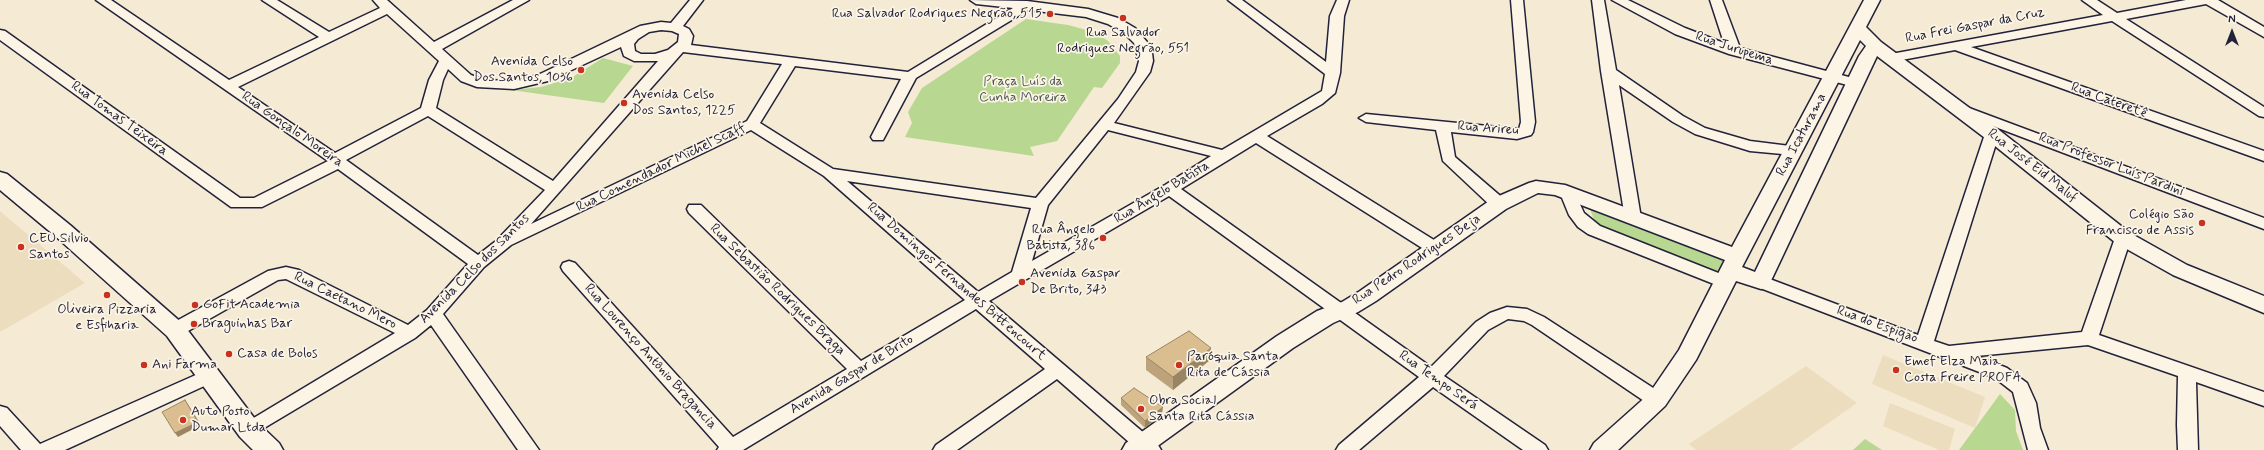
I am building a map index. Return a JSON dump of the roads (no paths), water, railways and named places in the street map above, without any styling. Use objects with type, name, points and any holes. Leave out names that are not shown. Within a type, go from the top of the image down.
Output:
[{"type":"main road","points":[[0,179],[62,230],[175,330],[249,430],[270,450]]},
{"type":"street","name":"Rua Gonçalo Moreira","points":[[102,0],[337,161],[478,264]]},
{"type":"street","points":[[268,0],[328,37]]},
{"type":"street","points":[[433,48],[523,0]]},
{"type":"street","points":[[675,27],[697,0]]},
{"type":"street","points":[[976,0],[1031,3],[1088,13],[1113,21],[1130,31],[1140,42],[1145,53],[1146,61],[1143,72],[1106,125],[1040,204],[1019,276]]},
{"type":"street","points":[[1234,0],[1333,73]]},
{"type":"street","name":"Rua Ângelo Batista","points":[[976,301],[1170,189],[1328,93],[1331,87],[1333,73],[1337,16],[1343,0]]},
{"type":"street","name":"Rua Arireu","points":[[1366,118],[1517,134],[1526,132],[1528,122],[1517,0]]},
{"type":"street","points":[[1595,0],[1598,0],[1608,71],[1633,218]]},
{"type":"street","name":"Rua Jurupema","points":[[1618,0],[1680,31],[1734,51],[1855,83]]},
{"type":"street","points":[[1716,0],[1734,51]]},
{"type":"street","name":"Rua Icaturama","points":[[1602,450],[1657,400],[1688,354],[1793,150],[1833,77],[1856,27],[1872,0]]},
{"type":"street","points":[[2088,0],[2264,113]]},
{"type":"street","points":[[2208,0],[2264,33]]},
{"type":"street","name":"Rua Frei Gaspar da Cruz","points":[[1891,58],[2208,0]]},
{"type":"street","points":[[878,137],[910,76],[1031,3]]},
{"type":"street","points":[[228,86],[328,37],[383,4],[466,78],[482,84],[514,86],[543,78],[653,27],[675,27],[686,36],[685,44],[677,51]]},
{"type":"street","name":"Rua José Eid Maluf","points":[[1856,27],[1875,46],[1992,134],[2123,238],[2152,256],[2180,270],[2264,304]]},
{"type":"street","name":"Rua Tomas Teixeira","points":[[0,34],[237,203],[256,203],[337,161]]},
{"type":"street","points":[[630,54],[626,44],[633,36]]},
{"type":"street","name":"Rua Icaturama","points":[[1761,282],[1868,56],[1875,46]]},
{"type":"street","name":"Rua Cateretê","points":[[1955,46],[2264,156]]},
{"type":"street","points":[[589,57],[609,54],[630,54],[644,58],[655,58],[677,51],[791,61],[910,76]]},
{"type":"street","name":"Avenida Celso dos Santos","points":[[249,430],[409,333],[433,314],[478,264],[502,245],[554,189],[677,51]]},
{"type":"street","points":[[644,58],[649,68],[649,82]]},
{"type":"street","points":[[337,161],[428,110],[436,80],[446,60]]},
{"type":"street","name":"Rua Comendador Michel Scaff","points":[[502,245],[752,124],[791,61]]},
{"type":"street","points":[[1608,71],[1678,119],[1700,131],[1725,140],[1750,146],[1793,150]]},
{"type":"street","name":"Rua Professor Luís Pardini","points":[[1957,108],[2264,224]]},
{"type":"street","points":[[428,110],[554,189]]},
{"type":"street","name":"Rua Domingos Fernandes Bittencourt","points":[[752,124],[829,173],[976,301],[1058,369],[1143,448]]},
{"type":"street","points":[[1106,125],[1224,155]]},
{"type":"street","points":[[1443,126],[1448,158],[1499,204]]},
{"type":"street","points":[[1924,343],[1992,134]]},
{"type":"street","points":[[1256,136],[1436,249]]},
{"type":"street","points":[[829,173],[1040,204]]},
{"type":"street","name":"Rua Pedro Rodrigues Beja","points":[[1143,448],[1285,342],[1340,310],[1368,296],[1499,204],[1536,188],[1550,187],[1633,218]]},
{"type":"street","name":"Rua Tempo Será","points":[[1170,189],[1432,377],[1538,450]]},
{"type":"street","points":[[1568,193],[1577,215],[1584,224],[1594,230],[1731,270]]},
{"type":"street","name":"Rua Sebastião Rodrigues Braga","points":[[695,209],[860,371]]},
{"type":"street","name":"Rua do Espigão","points":[[1633,218],[1731,270],[1948,352],[2089,338]]},
{"type":"street","points":[[2123,238],[2089,338],[2264,399]]},
{"type":"street","name":"Rua Lourenço Antônio Bragancia","points":[[569,267],[729,449]]},
{"type":"street","name":"Rua Caetano Mero","points":[[175,330],[274,275],[286,273],[293,274],[409,333]]},
{"type":"street","name":"Avenida Gaspar de Brito","points":[[729,449],[976,301]]},
{"type":"street","points":[[1346,450],[1432,377],[1482,326],[1496,317],[1507,313],[1519,313],[1538,321],[1657,400]]},
{"type":"street","points":[[433,314],[529,450]]},
{"type":"street","points":[[1948,352],[2001,374],[2021,388],[2028,402],[2031,428],[2038,450]]},
{"type":"street","points":[[943,450],[1058,369]]},
{"type":"street","points":[[2187,372],[2186,425],[2188,450]]},
{"type":"street","points":[[46,450],[208,376]]},
{"type":"street","points":[[0,413],[33,450]]},
{"type":"place","name":"Rua Salvador Rodrigues Negrão, 515","points":[[1050,14]]},
{"type":"place","name":"Rua Salvador Rodrigues Negrão, 551","points":[[1123,18]]},
{"type":"place","name":"Avenida Celso Dos Santos, 1036","points":[[581,70]]},
{"type":"place","name":"Avenida Celso Dos Santos, 1225","points":[[624,103]]},
{"type":"place","name":"Colégio São Francisco de Assis","points":[[2202,223]]},
{"type":"place","name":"Rua Ângelo Batista, 386","points":[[1103,238]]},
{"type":"place","name":"CEU Silvio Santos","points":[[21,247]]},
{"type":"place","name":"Avenida Gaspar De Brito, 343","points":[[1022,282]]},
{"type":"place","name":"Oliveira Pizzaria e Esfiharia","points":[[107,295]]},
{"type":"place","name":"GoFit Academia","points":[[195,305]]},
{"type":"place","name":"Braguinhas Bar","points":[[194,324]]},
{"type":"place","name":"Casa de Bolos","points":[[229,354]]},
{"type":"place","name":"Ani Farma","points":[[144,365]]},
{"type":"place","name":"Paróquia Santa Rita de Cássia","points":[[1179,365]]},
{"type":"place","name":"Emef Elza Maia Costa Freire PROFA","points":[[1896,370]]},
{"type":"place","name":"Obra Social Santa Rita Cássia","points":[[1141,409]]},
{"type":"place","name":"Auto Posto Dumar Ltda","points":[[183,420]]},
{"type":"park label","name":"Praça Luís da Cunha Moreira","points":[[1023,90]]}]
